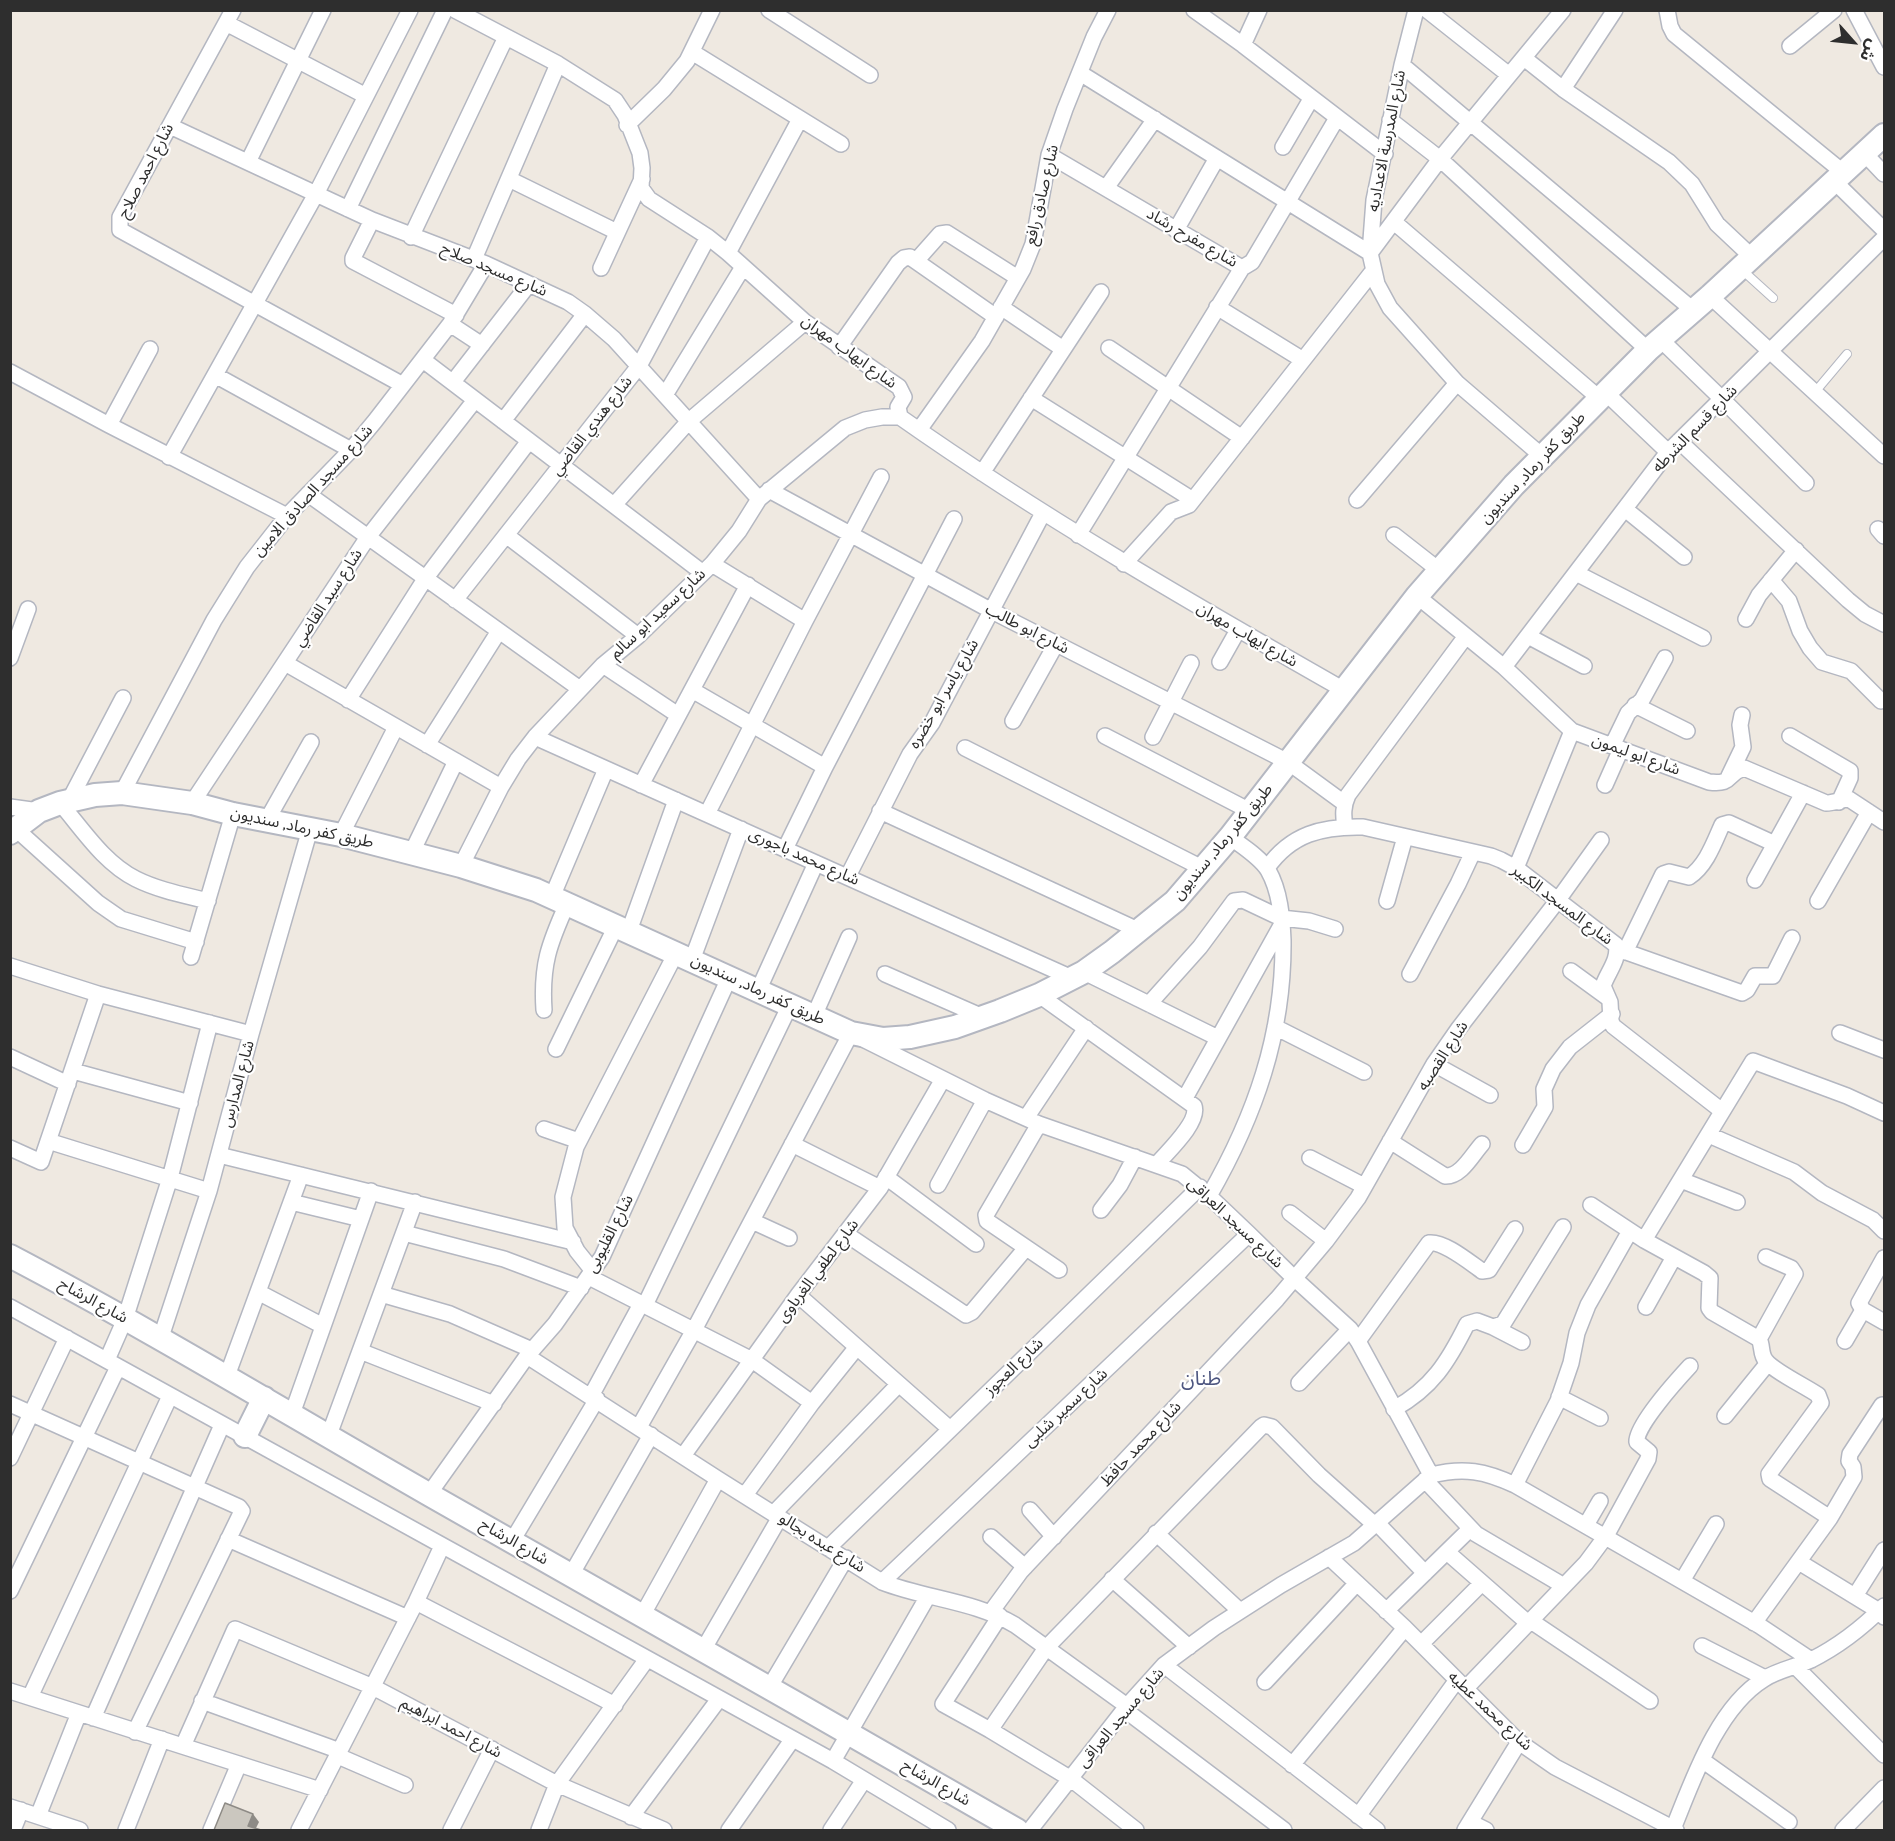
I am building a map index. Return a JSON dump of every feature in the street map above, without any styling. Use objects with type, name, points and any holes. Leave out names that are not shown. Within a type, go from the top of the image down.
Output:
[{"type":"street","points":[[248,162],[323,10]]},
{"type":"street","points":[[169,457],[316,194],[410,10]]},
{"type":"street","points":[[348,209],[445,10]]},
{"type":"street","name":"شارع ايهاب مهران","points":[[455,10],[558,64],[615,100],[625,115],[639,153],[641,188],[649,199],[708,237],[805,322],[899,387],[904,398],[898,407],[900,417],[1043,513],[1125,564],[1344,690]]},
{"type":"street","points":[[627,125],[664,89],[687,61],[712,10]]},
{"type":"street","points":[[769,10],[870,75]]},
{"type":"street","name":"شارع صادق رافع","points":[[919,430],[982,341],[1018,278],[1033,244],[1049,155],[1094,37],[1108,10]]},
{"type":"street","points":[[1194,10],[1385,154]]},
{"type":"street","points":[[1243,45],[1259,10]]},
{"type":"street","name":"شارع المدرسة الاعداديه","points":[[1416,10],[1374,200],[1370,253],[1373,271],[1390,308],[1457,383],[1542,456]]},
{"type":"street","points":[[1427,10],[1509,75]]},
{"type":"street","points":[[1080,73],[1370,253],[1440,159],[1563,10]]},
{"type":"street","points":[[1563,89],[1615,10]]},
{"type":"street","points":[[1668,10],[1670,26],[1674,33],[1839,177],[1884,230]]},
{"type":"street","points":[[1790,46],[1834,10]]},
{"type":"street","points":[[1854,10],[1884,67]]},
{"type":"street","points":[[229,17],[298,61],[366,96]]},
{"type":"street","name":"شارع احمد صلاح","points":[[229,17],[120,217],[120,230],[403,385]]},
{"type":"street","points":[[411,237],[506,37]]},
{"type":"street","points":[[692,52],[841,144]]},
{"type":"street","points":[[1524,58],[1563,89],[1669,162],[1692,184],[1717,224],[1746,262]]},
{"type":"street","name":"شارع مسجد الصادق الامين","points":[[122,793],[214,620],[247,567],[287,516],[351,450],[453,320],[480,262],[509,179],[558,64]]},
{"type":"street","points":[[1402,65],[1470,122],[1702,303],[1770,351],[1884,456]]},
{"type":"street","points":[[1283,147],[1311,99]]},
{"type":"street","name":"شارع مفرح رشاد","points":[[1049,155],[1242,268],[1252,262],[1337,118]]},
{"type":"street","points":[[728,253],[800,119]]},
{"type":"street","points":[[1106,188],[1155,119]]},
{"type":"street","points":[[1390,120],[1440,159],[1654,344],[1722,399],[1806,483]]},
{"type":"street","name":"شارع مسجد صلاح","points":[[170,126],[372,220],[480,262],[568,302],[614,339],[689,421],[764,494]]},
{"type":"street","name":"طريق كفر رماد, سنديون","points":[[13,831],[39,811],[95,795],[122,793],[192,803],[341,835],[461,866],[560,900],[851,1033],[883,1039],[910,1037],[955,1027],[983,1017],[1039,995],[1078,975],[1140,931],[1175,901],[1230,837],[1417,596],[1542,456],[1654,344],[1702,303],[1884,135]]},
{"type":"street","points":[[1864,154],[1884,174]]},
{"type":"street","points":[[1176,230],[1217,158]]},
{"type":"street","points":[[509,179],[617,232]]},
{"type":"street","points":[[601,268],[642,179]]},
{"type":"street","points":[[372,220],[353,261],[453,320],[482,345]]},
{"type":"street","points":[[1394,222],[1602,395],[1674,446],[1796,550],[1848,600],[1865,614],[1884,624]]},
{"type":"street","points":[[913,259],[940,234],[947,233],[1018,278]]},
{"type":"street","name":"شارع هندي القاضي","points":[[455,600],[639,366],[708,237]]},
{"type":"street","name":"شارع قسم الشرطه","points":[[1504,667],[1674,446],[1884,237]]},
{"type":"street","points":[[839,347],[898,263],[904,258],[913,259],[1063,349]]},
{"type":"street","points":[[665,395],[743,267]]},
{"type":"street","points":[[1078,535],[1242,268]]},
{"type":"street","points":[[1125,564],[1171,512],[1183,509],[1193,500],[1373,271]]},
{"type":"street","points":[[453,382],[529,284]]},
{"type":"street","points":[[982,473],[1101,292]]},
{"type":"street","points":[[1217,307],[1303,360]]},
{"type":"street","points":[[503,421],[585,314]]},
{"type":"street","points":[[614,505],[689,421],[805,322]]},
{"type":"street","points":[[1109,348],[1242,438]]},
{"type":"street","points":[[109,425],[150,349]]},
{"type":"street","points":[[423,360],[614,505],[708,568],[748,585],[805,621]]},
{"type":"street","points":[[10,372],[169,457],[287,516]]},
{"type":"street","points":[[215,375],[351,450]]},
{"type":"street","points":[[1357,500],[1457,383]]},
{"type":"street","points":[[1031,398],[1193,500]]},
{"type":"street","name":"شارع سيد القاضي","points":[[192,803],[368,537],[475,400]]},
{"type":"street","name":"شارع سعيد ابو سالم","points":[[461,866],[501,787],[535,737],[603,665],[638,636],[708,568],[739,531],[764,494],[845,428],[865,420],[900,417]]},
{"type":"street","points":[[348,700],[425,579],[529,441]]},
{"type":"street","points":[[708,814],[805,621],[881,477]]},
{"type":"street","points":[[308,494],[580,689]]},
{"type":"street","name":"شارع ابو طالب","points":[[764,494],[851,534],[990,610],[1288,762],[1344,803]]},
{"type":"street","points":[[1625,509],[1684,557]]},
{"type":"street","name":"شارع ياسر ابو خضره","points":[[848,876],[910,754],[941,706],[1043,513]]},
{"type":"street","points":[[785,849],[954,519]]},
{"type":"street","points":[[506,535],[638,636]]},
{"type":"street","points":[[1394,535],[1440,571]]},
{"type":"street","points":[[1746,619],[1759,595],[1796,550]]},
{"type":"street","points":[[1576,573],[1703,638]]},
{"type":"street","points":[[1771,580],[1789,601],[1800,631],[1822,662],[1851,671],[1881,701]]},
{"type":"street","points":[[641,785],[748,585]]},
{"type":"street","name":"شارع ابو ليمون","points":[[1417,596],[1504,667],[1572,731],[1709,782],[1721,784],[1727,782]]},
{"type":"street","points":[[10,658],[28,609]]},
{"type":"street","points":[[1220,662],[1238,630]]},
{"type":"street","points":[[427,745],[499,631]]},
{"type":"street","points":[[1346,827],[1343,818],[1344,803],[1348,795],[1466,636]]},
{"type":"street","points":[[1528,636],[1584,666]]},
{"type":"street","points":[[1013,721],[1056,644]]},
{"type":"street","points":[[1605,784],[1628,713],[1642,700],[1665,658]]},
{"type":"street","points":[[285,663],[501,787]]},
{"type":"street","points":[[1153,737],[1191,663]]},
{"type":"street","points":[[603,665],[678,715]]},
{"type":"street","points":[[692,690],[825,767]]},
{"type":"street","points":[[123,698],[65,802],[105,856],[126,873],[150,885],[207,901]]},
{"type":"street","points":[[1635,705],[1687,731]]},
{"type":"street","points":[[1727,782],[1743,747],[1740,725],[1742,715]]},
{"type":"street","points":[[341,835],[396,727]]},
{"type":"street","points":[[1516,868],[1572,731]]},
{"type":"street","points":[[1105,736],[1250,811]]},
{"type":"street","points":[[1790,736],[1850,771],[1850,778],[1839,802]]},
{"type":"street","name":"شارع محمد باجورى","points":[[535,737],[816,863],[1149,1004],[1218,1038]]},
{"type":"street","points":[[267,820],[311,742]]},
{"type":"street","points":[[965,748],[1204,869]]},
{"type":"street","points":[[411,854],[456,761]]},
{"type":"street","points":[[1727,782],[1736,771],[1744,768],[1826,803],[1849,799],[1884,822]]},
{"type":"street","points":[[544,1010],[542,982],[546,955],[560,900],[606,769]]},
{"type":"street","points":[[1755,880],[1803,793]]},
{"type":"street","points":[[556,1049],[622,928],[676,800]]},
{"type":"street","points":[[10,807],[39,811]]},
{"type":"street","points":[[880,811],[1140,931]]},
{"type":"street","points":[[1818,901],[1869,812]]},
{"type":"street","points":[[13,831],[98,903],[121,919],[194,950],[232,813]]},
{"type":"street","points":[[1775,844],[1729,823],[1722,825],[1696,873],[1689,877],[1669,872],[1663,874],[1621,950],[1742,993],[1747,990],[1755,976],[1773,976],[1792,938]]},
{"type":"street","name":"شارع المسجد الكبير","points":[[1267,868],[1278,853],[1295,841],[1310,834],[1346,827],[1363,827],[1491,856],[1516,868],[1621,950],[1603,986],[1612,1014],[1611,1021],[1621,1033],[1722,1112]]},
{"type":"street","name":"شارع المدارس","points":[[160,1337],[209,1191],[310,829]]},
{"type":"street","points":[[588,1279],[565,1228],[563,1197],[579,1141],[684,957],[741,829]]},
{"type":"street","points":[[1230,837],[1267,868]]},
{"type":"street","points":[[1387,901],[1405,837]]},
{"type":"street","name":"شارع القصبه","points":[[1294,1278],[1326,1241],[1364,1186],[1434,1064],[1459,1028],[1558,900],[1601,840]]},
{"type":"street","points":[[1410,974],[1473,852]]},
{"type":"street","points":[[758,991],[816,863]]},
{"type":"street","name":"شارع العجوز","points":[[828,1548],[950,1429],[1204,1192],[1224,1170],[1255,1104],[1275,1027],[1281,985],[1282,921],[1275,886],[1267,868]]},
{"type":"street","points":[[1149,1004],[1200,947],[1234,901],[1243,900],[1282,921],[1309,921],[1335,929]]},
{"type":"street","points":[[1185,1098],[1282,921]]},
{"type":"street","points":[[814,1016],[849,937]]},
{"type":"street","points":[[10,966],[98,994],[251,1034]]},
{"type":"street","points":[[1571,970],[1608,998]]},
{"type":"street","points":[[885,974],[983,1017]]},
{"type":"street","name":"شارع القليوبى","points":[[429,1494],[529,1353],[555,1323],[602,1257],[729,978]]},
{"type":"street","points":[[10,1148],[41,1162],[98,994]]},
{"type":"street","points":[[1039,995],[1185,1098],[1196,1109],[1181,1136],[1157,1164]]},
{"type":"street","points":[[512,1541],[594,1397],[643,1305],[789,1005]]},
{"type":"street","points":[[1523,1144],[1545,1107],[1544,1089],[1553,1069],[1570,1047],[1612,1014]]},
{"type":"street","points":[[10,1591],[84,1438],[113,1364],[170,1178],[210,1023]]},
{"type":"street","points":[[1275,1027],[1364,1072]]},
{"type":"street","points":[[1059,1270],[987,1221],[986,1215],[1033,1121],[1086,1028]]},
{"type":"street","points":[[571,1575],[694,1330],[851,1033]]},
{"type":"street","name":"شارع مسجد العراقى","points":[[851,1033],[985,1100],[1033,1121],[1182,1174],[1250,1234],[1354,1335],[1428,1478],[1354,1543],[1240,1611],[1164,1665],[1126,1708],[1030,1830]]},
{"type":"street","points":[[1840,1033],[1884,1050]]},
{"type":"street","points":[[10,1057],[71,1077],[190,1103]]},
{"type":"street","points":[[1644,1240],[1753,1061],[1854,1098],[1884,1113]]},
{"type":"street","points":[[1434,1064],[1490,1095]]},
{"type":"street","name":"شارع لطفي الغرباوى","points":[[683,1456],[798,1295],[883,1182],[943,1079]]},
{"type":"street","points":[[938,1185],[985,1100]]},
{"type":"street","points":[[544,1129],[579,1141]]},
{"type":"street","points":[[1709,1135],[1794,1172],[1822,1193],[1874,1220],[1884,1231]]},
{"type":"street","points":[[48,1141],[209,1191]]},
{"type":"street","points":[[1390,1141],[1445,1176],[1456,1174],[1482,1144]]},
{"type":"street","points":[[792,1144],[883,1182],[976,1244]]},
{"type":"street","points":[[219,1155],[573,1242]]},
{"type":"street","points":[[1101,1210],[1120,1185],[1135,1157]]},
{"type":"street","points":[[1310,1158],[1364,1186]]},
{"type":"street","points":[[227,1376],[301,1175]]},
{"type":"street","points":[[1681,1180],[1737,1202]]},
{"type":"street","points":[[292,1414],[371,1191]]},
{"type":"street","points":[[291,1202],[361,1220]]},
{"type":"street","points":[[329,1435],[415,1202]]},
{"type":"street","points":[[1591,1205],[1644,1240],[1710,1278],[1708,1308],[1759,1339],[1762,1353],[1768,1363],[1818,1395],[1821,1403],[1769,1474],[1770,1479],[1830,1518]]},
{"type":"street","points":[[1290,1214],[1326,1241]]},
{"type":"street","points":[[752,1221],[789,1238]]},
{"type":"street","points":[[1493,1327],[1503,1324],[1563,1227]]},
{"type":"street","points":[[1299,1383],[1354,1335],[1429,1243],[1435,1242],[1444,1246],[1482,1270],[1489,1270],[1515,1229]]},
{"type":"street","points":[[1515,1485],[1559,1397],[1571,1362],[1577,1333],[1588,1305],[1630,1231]]},
{"type":"street","points":[[404,1233],[588,1279],[752,1360],[812,1403]]},
{"type":"street","points":[[846,1234],[966,1314],[972,1312],[1026,1248]]},
{"type":"street","name":"شارع سمير شلبى","points":[[882,1582],[1250,1234]]},
{"type":"street","name":"شارع الرشاح","points":[[10,1256],[160,1337],[429,1494],[643,1614],[1017,1830]]},
{"type":"street","points":[[1646,1306],[1674,1257]]},
{"type":"street","points":[[1759,1339],[1795,1274],[1791,1268],[1766,1257]]},
{"type":"street","points":[[1884,1257],[1859,1303],[1863,1310],[1884,1322]]},
{"type":"street","name":"شارع محمد حافظ","points":[[990,1730],[943,1704],[1025,1567],[1277,1299],[1294,1278]]},
{"type":"street","points":[[258,1292],[324,1326]]},
{"type":"street","name":"شارع عبده بجالو","points":[[381,1294],[450,1314],[529,1353],[718,1479],[882,1582],[995,1614],[1046,1648],[1284,1830]]},
{"type":"street","points":[[798,1295],[950,1429]]},
{"type":"street","name":"شارع الرشاح","points":[[10,1307],[832,1761],[948,1830]]},
{"type":"street","points":[[1845,1341],[1863,1310]]},
{"type":"street","points":[[1394,1409],[1415,1395],[1438,1373],[1467,1324],[1477,1321],[1522,1342]]},
{"type":"street","points":[[10,1458],[67,1338]]},
{"type":"street","points":[[745,1495],[812,1403],[857,1347]]},
{"type":"street","points":[[360,1350],[494,1404]]},
{"type":"street","points":[[1725,1416],[1768,1363]]},
{"type":"street","points":[[1358,1816],[1461,1684],[1530,1622],[1586,1563],[1606,1536],[1648,1459],[1648,1452],[1637,1442],[1638,1432],[1669,1389],[1690,1366]]},
{"type":"street","points":[[703,1650],[777,1515],[899,1384]]},
{"type":"street","points":[[30,1697],[170,1396]]},
{"type":"street","points":[[1559,1397],[1600,1418]]},
{"type":"street","points":[[245,1436],[264,1398]]},
{"type":"street","points":[[10,1404],[239,1507],[242,1511],[135,1732]]},
{"type":"street","points":[[1754,1623],[1830,1518],[1854,1477],[1853,1467],[1849,1461],[1850,1455],[1882,1405]]},
{"type":"street","points":[[38,1816],[195,1488],[222,1425]]},
{"type":"street","points":[[1136,1830],[1071,1779],[990,1730],[1046,1648],[1261,1427],[1264,1425],[1272,1427],[1425,1573]]},
{"type":"street","points":[[1564,1586],[1470,1529],[1428,1478],[1447,1472],[1471,1471],[1492,1474],[1606,1536],[1754,1623],[1811,1660]]},
{"type":"street","points":[[643,1614],[718,1479]]},
{"type":"street","points":[[1586,1525],[1600,1501]]},
{"type":"street","points":[[1030,1510],[1054,1537]]},
{"type":"street","points":[[1683,1581],[1716,1524]]},
{"type":"street","points":[[1386,1611],[1470,1529]]},
{"type":"street","points":[[1156,1533],[1240,1611]]},
{"type":"street","points":[[991,1537],[1025,1567]]},
{"type":"street","points":[[228,1539],[408,1618]]},
{"type":"street","points":[[299,1830],[408,1618],[442,1546]]},
{"type":"street","points":[[1855,1596],[1884,1550]]},
{"type":"street","points":[[1447,1552],[1530,1622],[1650,1701]]},
{"type":"street","name":"شارع محمد عطيه","points":[[1329,1557],[1405,1628],[1519,1742],[1555,1767],[1675,1830]]},
{"type":"street","points":[[769,1688],[846,1558]]},
{"type":"street","points":[[1675,1830],[1711,1740],[1736,1705],[1765,1678],[1811,1660],[1883,1612],[1799,1562]]},
{"type":"street","points":[[1112,1580],[1189,1647]]},
{"type":"street","points":[[1421,1644],[1482,1582]]},
{"type":"street","points":[[1265,1682],[1357,1583]]},
{"type":"street","points":[[832,1761],[928,1596]]},
{"type":"street","points":[[416,1602],[615,1705]]},
{"type":"street","points":[[1292,1765],[1405,1628]]},
{"type":"street","name":"شارع احمد ابراهيم","points":[[202,1701],[235,1629],[373,1687],[557,1784],[664,1830]]},
{"type":"street","points":[[1702,1646],[1765,1678]]},
{"type":"street","points":[[539,1830],[557,1784],[647,1659]]},
{"type":"street","points":[[1164,1665],[1377,1830]]},
{"type":"street","points":[[1795,1666],[1884,1755]]},
{"type":"street","points":[[10,1691],[320,1790]]},
{"type":"street","points":[[630,1817],[718,1699]]},
{"type":"street","points":[[183,1746],[202,1701],[339,1754],[405,1785]]},
{"type":"street","points":[[126,1830],[162,1739]]},
{"type":"street","points":[[729,1830],[792,1740]]},
{"type":"street","points":[[1486,1830],[1468,1826],[1519,1742]]},
{"type":"street","points":[[450,1830],[492,1749]]},
{"type":"street","points":[[1702,1760],[1789,1822]]},
{"type":"street","points":[[212,1830],[239,1764]]},
{"type":"street","points":[[831,1830],[864,1780]]},
{"type":"street","points":[[1844,1830],[1884,1788]]},
{"type":"street","points":[[13,1830],[16,1809],[81,1830]]},
{"type":"lane","points":[[1746,262],[1773,298]]},
{"type":"lane","points":[[1815,392],[1847,354]]},
{"type":"building","points":[[225,1803],[253,1814],[248,1826],[261,1830],[214,1830]]},
{"type":"district","name":"طنان","points":[[1201,1379]]}]
